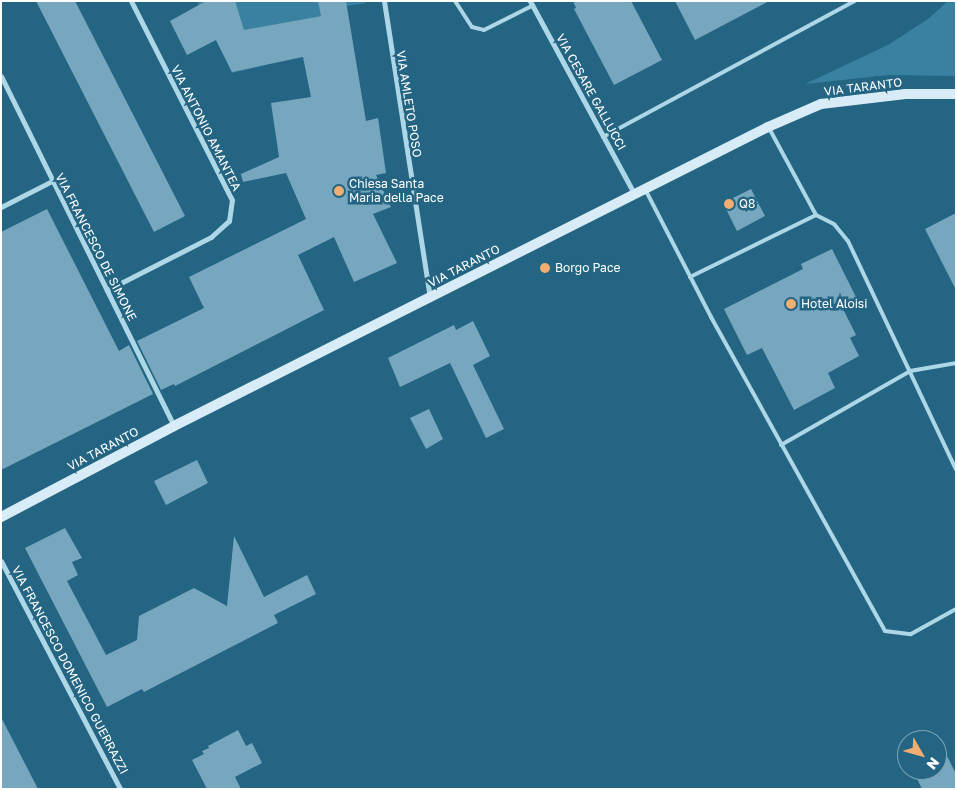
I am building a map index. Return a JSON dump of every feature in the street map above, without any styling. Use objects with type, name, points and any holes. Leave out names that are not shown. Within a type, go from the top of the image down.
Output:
[{"type":"main road","name":"VIA TARANTO","points":[[1,518],[174,426],[768,126],[821,104],[905,94],[956,94]]},
{"type":"street","name":"VIA ANTONIO AMANTEA","points":[[107,290],[211,237],[229,221],[232,200],[130,1]]},
{"type":"street","name":"VIA AMLETO POSO","points":[[384,1],[430,298]]},
{"type":"street","name":"VIA CESARE GALLUCCI","points":[[531,4],[634,193]]},
{"type":"street","name":"VIA FRANCESCO DE SIMONE","points":[[1,76],[174,426]]},
{"type":"street","points":[[1,206],[52,181]]},
{"type":"street","name":"VIA FRANCESCO DOMENICO GUERRAZZI","points":[[1,560],[120,789]]},
{"type":"lane","points":[[456,1],[472,27],[484,30],[531,4]]},
{"type":"lane","points":[[603,136],[855,1]]},
{"type":"lane","points":[[768,126],[816,215],[834,224],[848,241],[956,469]]},
{"type":"lane","points":[[644,188],[781,445],[885,631],[911,634],[956,609]]},
{"type":"lane","points":[[690,277],[816,215]]},
{"type":"lane","points":[[781,445],[910,371],[956,363]]},
{"type":"shaded area","points":[[197,1],[366,1],[366,3],[347,6],[347,11],[258,28],[266,65],[232,73]]},
{"type":"shaded area","points":[[948,1],[956,1],[956,76],[889,75],[805,84],[888,45],[928,19]]},
{"type":"building","points":[[36,1],[75,1],[185,216],[154,232]]},
{"type":"building","points":[[206,1],[235,1],[244,30],[321,16],[318,1],[346,1],[366,121],[378,118],[386,173],[376,175],[391,207],[373,214],[397,263],[354,282],[334,237],[298,255],[324,310],[175,386],[174,384],[161,390],[137,341],[204,308],[189,277],[306,219],[286,173],[243,182],[241,174],[279,157],[271,103],[311,97],[303,57],[232,72],[216,40],[187,55],[170,21]]},
{"type":"building","points":[[573,1],[631,1],[662,60],[614,85],[574,9],[576,8]]},
{"type":"building","points":[[675,1],[769,1],[695,40]]},
{"type":"building","points":[[751,189],[765,216],[737,231],[723,203]]},
{"type":"building","points":[[47,209],[119,351],[129,345],[153,394],[1,470],[1,232]]},
{"type":"building","points":[[956,213],[956,290],[925,229]]},
{"type":"building","points":[[832,249],[857,299],[842,307],[856,335],[850,338],[859,356],[828,373],[835,388],[794,410],[762,348],[747,355],[724,309],[803,269],[801,264]]},
{"type":"building","points":[[473,321],[490,356],[473,365],[504,429],[486,438],[450,363],[400,387],[388,358],[454,325],[456,330]]},
{"type":"building","points":[[429,409],[443,439],[426,449],[410,418]]},
{"type":"building","points":[[197,460],[208,483],[166,505],[154,481]]},
{"type":"building","points":[[65,528],[82,558],[72,562],[78,575],[67,581],[106,655],[137,640],[139,616],[194,588],[227,606],[234,536],[264,597],[307,575],[316,594],[274,615],[278,623],[144,692],[142,689],[107,707],[25,548]]},
{"type":"building","points":[[1,717],[38,789],[1,789]]},
{"type":"building","points":[[238,730],[246,746],[252,743],[262,763],[235,777],[241,789],[207,789],[192,760],[204,754],[202,751],[209,748],[208,746]]},
{"type":"building","points":[[947,756],[956,774],[956,789],[922,789],[918,780],[947,780]]},
{"type":"place","name":"Chiesa Santa Maria della Pace","points":[[339,191]]},
{"type":"place","name":"Q8","points":[[729,204]]},
{"type":"place","name":"Borgo Pace","points":[[545,268]]},
{"type":"place","name":"Hotel Aloisi","points":[[791,304]]}]
